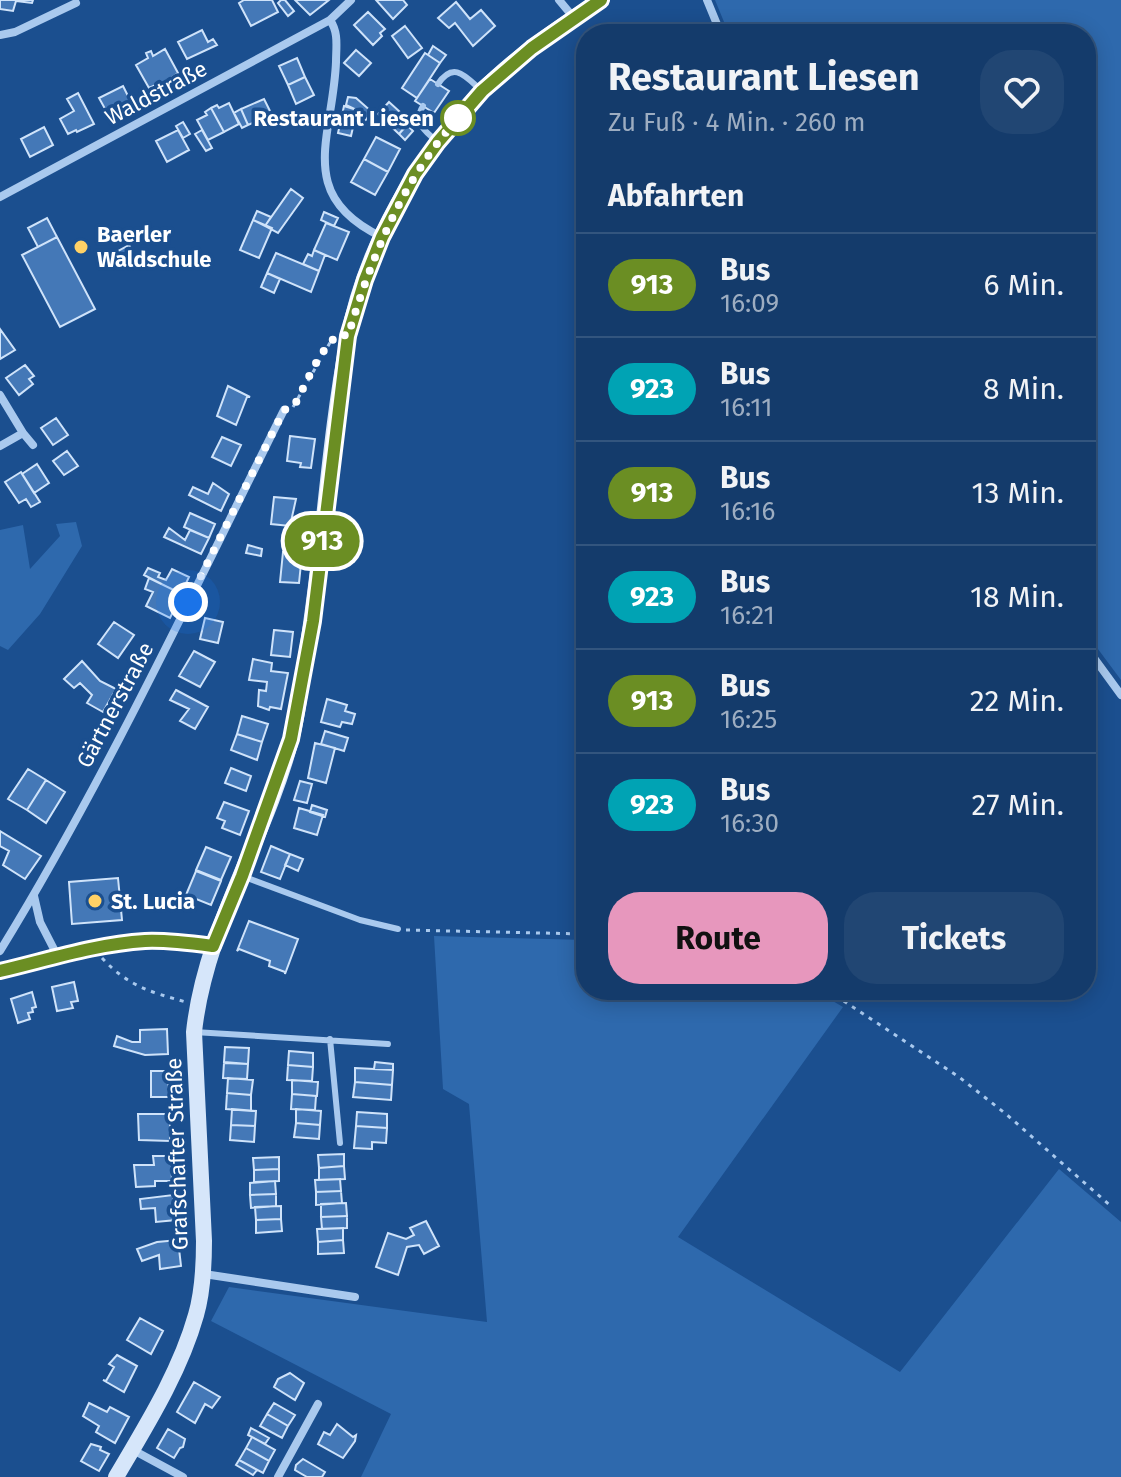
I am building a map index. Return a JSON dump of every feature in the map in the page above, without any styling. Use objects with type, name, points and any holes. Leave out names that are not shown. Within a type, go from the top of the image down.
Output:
[{"type":"main road","name":"Grafschafter Straße","points":[[116,1477],[182,1357],[197,1314],[204,1274],[204,1241],[194,1032],[197,1005],[213,946],[242,876],[291,739],[313,621],[348,336],[365,280],[382,237],[415,174],[438,142],[482,91],[532,48],[601,0]]},
{"type":"street","name":"Waldstraße","points":[[0,197],[330,20],[351,0]]},
{"type":"street","points":[[559,0],[574,18]]},
{"type":"street","points":[[707,0],[717,24]]},
{"type":"street","points":[[0,35],[29,27],[75,1]]},
{"type":"street","points":[[330,20],[337,37],[324,160],[325,178],[331,196],[344,210],[367,230],[382,237]]},
{"type":"street","points":[[0,395],[33,445]]},
{"type":"street","name":"Gärtnerstraße","points":[[0,951],[34,895],[161,657],[284,410]]},
{"type":"street","points":[[0,446],[23,433]]},
{"type":"street","points":[[1096,661],[1121,695]]},
{"type":"street","points":[[34,895],[40,922],[58,957]]},
{"type":"street","points":[[0,971],[144,941],[179,941],[213,946]]},
{"type":"street","name":"Grafschafter Straße","points":[[204,1274],[355,1297]]},
{"type":"street","points":[[278,1477],[318,1404]]},
{"type":"street","points":[[132,1449],[183,1477]]},
{"type":"lane","points":[[438,84],[444,74],[453,71],[461,73],[482,91]]},
{"type":"lane","points":[[423,106],[418,113],[419,123],[438,142]]},
{"type":"lane","points":[[242,876],[360,920],[398,929]]},
{"type":"lane","name":"Grafschafter Straße","points":[[194,1032],[388,1044]]},
{"type":"lane","points":[[330,1039],[340,1143]]},
{"type":"path","points":[[284,410],[294,406],[332,340],[339,334],[348,336]]},
{"type":"path","points":[[398,929],[576,934]]},
{"type":"path","points":[[94,949],[119,976],[150,992],[197,1005]]},
{"type":"path","points":[[842,1000],[959,1077],[1112,1207]]},
{"type":"shaded area","points":[[715,0],[1121,0],[1121,680],[1096,646],[1096,24],[725,24]]},
{"type":"shaded area","points":[[76,522],[82,546],[40,614],[8,650],[0,646],[0,530],[23,525],[30,569],[60,536],[56,524]]},
{"type":"shaded area","points":[[434,936],[576,940],[576,1000],[831,1000],[843,1007],[678,1237],[900,1372],[1059,1169],[1121,1222],[1121,1477],[361,1477],[391,1414],[211,1321],[229,1287],[487,1322],[469,1104],[443,1089]]},
{"type":"building","points":[[0,0],[33,0],[32,3],[16,1],[13,11],[0,9]]},
{"type":"building","points":[[244,0],[272,0],[278,12],[251,26],[239,3]]},
{"type":"building","points":[[285,0],[294,11],[288,16],[278,3]]},
{"type":"building","points":[[295,0],[329,0],[310,15]]},
{"type":"building","points":[[376,0],[403,0],[407,5],[393,19]]},
{"type":"building","points":[[456,2],[470,19],[481,10],[495,26],[473,46],[455,23],[449,28],[438,18]]},
{"type":"building","points":[[368,12],[385,29],[373,45],[354,25]]},
{"type":"building","points":[[405,26],[422,48],[408,58],[392,36]]},
{"type":"building","points":[[202,30],[208,42],[213,39],[217,45],[187,59],[178,42]]},
{"type":"building","points":[[433,46],[446,55],[440,63],[428,55]]},
{"type":"building","points":[[165,49],[178,73],[161,85],[149,88],[136,65],[148,58],[146,53],[151,51],[153,56]]},
{"type":"building","points":[[356,50],[371,63],[359,76],[344,63]]},
{"type":"building","points":[[425,53],[440,63],[417,98],[402,88]]},
{"type":"building","points":[[297,58],[305,77],[288,85],[279,66]]},
{"type":"building","points":[[305,77],[314,95],[296,104],[288,85]]},
{"type":"building","points":[[430,79],[449,91],[434,113],[415,101]]},
{"type":"building","points":[[123,86],[132,104],[109,116],[99,98]]},
{"type":"building","points":[[78,93],[94,124],[68,134],[60,119],[74,111],[67,99]]},
{"type":"building","points":[[348,97],[356,98],[372,112],[364,122],[356,116],[357,110],[346,105]]},
{"type":"building","points":[[264,99],[272,115],[248,125],[241,109]]},
{"type":"building","points":[[389,102],[410,121],[399,134],[378,114]]},
{"type":"building","points":[[229,103],[239,124],[224,132],[211,108]]},
{"type":"building","points":[[344,106],[357,110],[351,136],[338,133]]},
{"type":"building","points":[[211,108],[224,132],[208,140],[197,120],[207,115],[205,112]]},
{"type":"building","points":[[241,109],[248,125],[242,128],[234,113]]},
{"type":"building","points":[[183,122],[190,134],[183,138],[176,126]]},
{"type":"building","points":[[407,125],[413,131],[405,140],[399,134]]},
{"type":"building","points":[[44,127],[53,145],[30,157],[21,139]]},
{"type":"building","points":[[178,130],[189,150],[167,162],[156,141]]},
{"type":"building","points":[[202,130],[212,148],[206,151],[195,134]]},
{"type":"building","points":[[376,137],[400,149],[388,172],[364,159]]},
{"type":"building","points":[[364,159],[388,172],[375,195],[351,182]]},
{"type":"building","points":[[291,189],[303,198],[278,233],[265,226]]},
{"type":"building","points":[[257,211],[271,217],[265,226],[253,220]]},
{"type":"building","points":[[324,212],[338,218],[334,226],[321,220]]},
{"type":"building","points":[[47,218],[57,237],[38,247],[28,228]]},
{"type":"building","points":[[253,220],[272,228],[259,258],[240,250]]},
{"type":"building","points":[[326,223],[349,232],[337,260],[314,250]]},
{"type":"building","points":[[57,237],[95,309],[60,327],[22,255]]},
{"type":"building","points":[[129,245],[136,258],[118,268],[111,255]]},
{"type":"building","points":[[314,250],[325,255],[319,271],[303,264]]},
{"type":"building","points":[[276,253],[319,271],[311,292],[267,273]]},
{"type":"building","points":[[267,273],[280,279],[274,293],[261,287]]},
{"type":"building","points":[[0,329],[15,350],[0,359]]},
{"type":"building","points":[[25,365],[34,376],[29,379],[33,384],[19,395],[6,378]]},
{"type":"building","points":[[228,386],[250,397],[247,397],[236,425],[217,416]]},
{"type":"building","points":[[56,418],[68,435],[53,445],[41,428]]},
{"type":"building","points":[[290,436],[315,439],[311,468],[287,461]]},
{"type":"building","points":[[222,437],[241,445],[231,466],[212,457]]},
{"type":"building","points":[[67,451],[78,466],[64,475],[53,461]]},
{"type":"building","points":[[37,464],[49,483],[34,493],[22,474]]},
{"type":"building","points":[[21,472],[40,502],[31,507],[26,499],[19,503],[5,482]]},
{"type":"building","points":[[213,483],[229,494],[221,511],[189,495],[193,487],[208,494]]},
{"type":"building","points":[[274,497],[296,499],[290,526],[271,524]]},
{"type":"building","points":[[190,513],[215,524],[209,538],[184,527]]},
{"type":"building","points":[[169,528],[185,540],[190,530],[209,538],[201,554],[164,537]]},
{"type":"building","points":[[248,545],[262,549],[261,556],[246,553]]},
{"type":"building","points":[[283,552],[302,554],[299,583],[280,582]]},
{"type":"building","points":[[148,568],[160,573],[158,577],[166,580],[172,569],[189,577],[181,594],[144,575]]},
{"type":"building","points":[[149,578],[182,594],[170,618],[146,606],[153,592],[145,589]]},
{"type":"building","points":[[205,618],[223,622],[218,643],[200,639]]},
{"type":"building","points":[[114,622],[134,635],[118,658],[98,644]]},
{"type":"building","points":[[274,630],[293,632],[290,657],[271,655]]},
{"type":"building","points":[[194,651],[215,662],[200,687],[179,676]]},
{"type":"building","points":[[253,659],[272,663],[271,671],[288,673],[281,709],[270,707],[269,710],[258,706],[259,690],[266,691],[267,682],[249,680]]},
{"type":"building","points":[[82,661],[100,681],[116,689],[103,712],[87,703],[92,695],[80,683],[74,688],[64,679]]},
{"type":"building","points":[[176,690],[208,707],[195,729],[180,721],[189,709],[170,700]]},
{"type":"building","points":[[327,699],[347,705],[345,711],[355,714],[352,724],[342,722],[340,727],[321,722]]},
{"type":"building","points":[[242,716],[268,724],[262,742],[237,734]]},
{"type":"building","points":[[325,731],[348,738],[344,751],[321,744]]},
{"type":"building","points":[[237,734],[262,742],[257,760],[231,750]]},
{"type":"building","points":[[315,743],[335,748],[326,783],[308,778]]},
{"type":"building","points":[[231,768],[251,776],[246,791],[225,783]]},
{"type":"building","points":[[28,769],[46,780],[27,810],[8,799]]},
{"type":"building","points":[[46,780],[65,792],[46,823],[27,810]]},
{"type":"building","points":[[300,781],[312,784],[307,803],[294,800]]},
{"type":"building","points":[[224,802],[249,811],[240,835],[222,828],[225,821],[217,818]]},
{"type":"building","points":[[312,805],[327,810],[325,817],[310,812]]},
{"type":"building","points":[[299,808],[323,815],[317,835],[294,828]]},
{"type":"building","points":[[0,831],[41,856],[25,879],[3,865],[9,851],[0,846]]},
{"type":"building","points":[[271,846],[290,854],[280,879],[261,872]]},
{"type":"building","points":[[206,847],[231,857],[221,880],[196,870]]},
{"type":"building","points":[[290,854],[303,859],[298,871],[285,865]]},
{"type":"building","points":[[196,871],[221,881],[211,905],[186,895]]},
{"type":"building","name":"St. Lucia","points":[[118,878],[122,920],[72,924],[69,882]]},
{"type":"building","points":[[249,921],[298,939],[285,974],[269,966],[270,961],[239,949],[237,951]]},
{"type":"building","points":[[74,982],[78,1001],[71,1002],[73,1008],[57,1011],[52,987]]},
{"type":"building","points":[[32,992],[36,1007],[28,1013],[30,1019],[18,1023],[11,999]]},
{"type":"building","points":[[167,1029],[168,1054],[145,1055],[114,1046],[117,1036],[140,1042],[140,1030]]},
{"type":"building","points":[[225,1047],[249,1048],[248,1064],[224,1062]]},
{"type":"building","points":[[289,1051],[313,1053],[313,1067],[288,1065]]},
{"type":"building","points":[[375,1062],[393,1064],[393,1070],[374,1069]]},
{"type":"building","points":[[224,1063],[248,1064],[247,1079],[223,1078]]},
{"type":"building","points":[[288,1065],[313,1067],[312,1081],[287,1080]]},
{"type":"building","points":[[355,1068],[393,1070],[392,1085],[355,1082]]},
{"type":"building","points":[[151,1071],[168,1071],[169,1097],[151,1097]]},
{"type":"building","points":[[228,1078],[253,1080],[251,1095],[227,1093]]},
{"type":"building","points":[[292,1080],[318,1082],[317,1096],[292,1094]]},
{"type":"building","points":[[355,1082],[392,1085],[391,1100],[353,1097]]},
{"type":"building","points":[[227,1093],[251,1095],[251,1111],[226,1109]]},
{"type":"building","points":[[292,1094],[316,1096],[315,1110],[291,1109]]},
{"type":"building","points":[[232,1109],[256,1111],[255,1126],[231,1125]]},
{"type":"building","points":[[296,1109],[321,1111],[320,1125],[296,1123]]},
{"type":"building","points":[[357,1112],[387,1114],[387,1128],[356,1126]]},
{"type":"building","points":[[138,1114],[170,1114],[170,1141],[139,1140]]},
{"type":"building","points":[[296,1123],[320,1125],[319,1139],[294,1137]]},
{"type":"building","points":[[231,1125],[255,1126],[254,1142],[230,1140]]},
{"type":"building","points":[[356,1126],[387,1128],[386,1143],[372,1142],[372,1149],[354,1148]]},
{"type":"building","points":[[344,1154],[344,1166],[319,1168],[318,1155]]},
{"type":"building","points":[[153,1156],[171,1156],[172,1181],[155,1181],[155,1186],[136,1187],[134,1165],[154,1165]]},
{"type":"building","points":[[279,1157],[279,1169],[254,1170],[253,1158]]},
{"type":"building","points":[[344,1166],[345,1179],[319,1180],[319,1168]]},
{"type":"building","points":[[279,1169],[279,1181],[254,1182],[254,1170]]},
{"type":"building","points":[[340,1179],[341,1191],[316,1192],[315,1180]]},
{"type":"building","points":[[275,1181],[276,1194],[250,1195],[250,1183]]},
{"type":"building","points":[[341,1191],[342,1203],[316,1205],[316,1192]]},
{"type":"building","points":[[276,1194],[276,1206],[251,1208],[250,1195]]},
{"type":"building","points":[[173,1195],[176,1220],[156,1222],[155,1208],[141,1209],[140,1199]]},
{"type":"building","points":[[346,1203],[347,1216],[321,1217],[321,1204]]},
{"type":"building","points":[[281,1206],[281,1219],[256,1220],[255,1207]]},
{"type":"building","points":[[347,1216],[347,1228],[322,1229],[321,1217]]},
{"type":"building","points":[[281,1219],[282,1231],[256,1233],[256,1220]]},
{"type":"building","points":[[426,1221],[439,1246],[424,1254],[419,1245],[407,1247],[398,1275],[376,1267],[388,1233],[406,1239],[414,1235],[410,1228]]},
{"type":"building","points":[[343,1228],[343,1240],[318,1242],[317,1229]]},
{"type":"building","points":[[178,1240],[181,1266],[160,1269],[159,1255],[142,1261],[137,1249],[157,1242]]},
{"type":"building","points":[[343,1240],[344,1253],[318,1254],[318,1242]]},
{"type":"building","points":[[140,1318],[163,1331],[151,1354],[127,1340]]},
{"type":"building","points":[[117,1355],[137,1366],[124,1392],[103,1380],[106,1381],[114,1367],[109,1364]]},
{"type":"building","points":[[290,1373],[304,1383],[295,1400],[274,1387],[278,1379]]},
{"type":"building","points":[[194,1382],[220,1397],[212,1408],[205,1404],[195,1423],[177,1412]]},
{"type":"building","points":[[89,1403],[107,1412],[110,1407],[129,1417],[115,1443],[96,1432],[99,1426],[83,1416]]},
{"type":"building","points":[[274,1403],[295,1415],[288,1426],[267,1414]]},
{"type":"building","points":[[267,1414],[288,1426],[282,1438],[260,1426]]},
{"type":"building","points":[[337,1424],[353,1437],[356,1435],[343,1458],[318,1444],[324,1432],[330,1435]]},
{"type":"building","points":[[251,1428],[269,1438],[265,1444],[248,1435]]},
{"type":"building","points":[[168,1429],[185,1439],[174,1458],[157,1448]]},
{"type":"building","points":[[252,1437],[275,1450],[269,1461],[246,1448]]},
{"type":"building","points":[[91,1444],[109,1454],[99,1471],[81,1461]]},
{"type":"building","points":[[246,1448],[269,1461],[263,1473],[239,1460]]},
{"type":"building","points":[[303,1459],[325,1472],[322,1477],[307,1477],[295,1470]]},
{"type":"building","points":[[239,1460],[257,1470],[253,1475],[236,1465]]},
{"type":"bus line","name":"913","points":[[0,971],[144,941],[179,941],[213,946],[242,876],[291,739],[313,621],[348,336],[382,237],[415,174],[482,91],[532,48],[601,0]]},
{"type":"place","name":"Restaurant Liesen","points":[[458,118]]},
{"type":"place","name":"Baerler Waldschule","points":[[81,247]]},
{"type":"place","name":"St. Lucia","points":[[95,901]]},
{"type":"route","points":[[188,602],[284,410],[294,406],[332,340],[339,334],[348,336],[382,237],[415,174],[458,118]]}]
